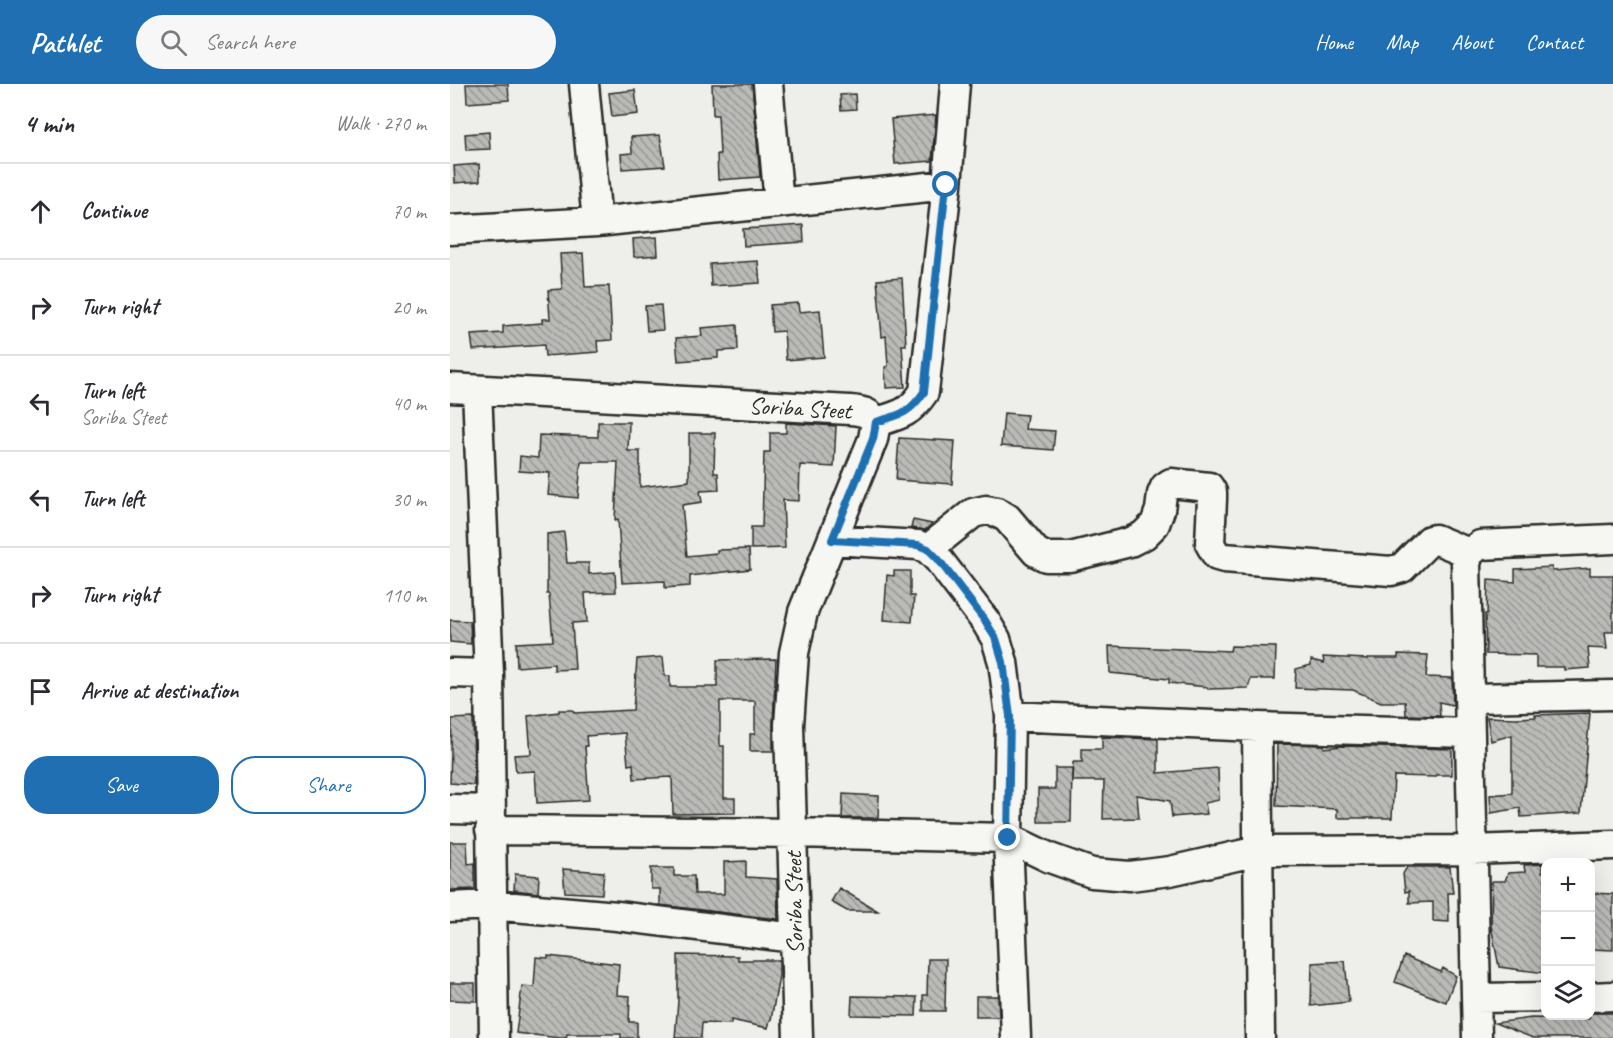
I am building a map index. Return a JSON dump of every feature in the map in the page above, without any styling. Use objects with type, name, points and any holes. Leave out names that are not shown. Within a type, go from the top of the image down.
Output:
[{"type":"street","points":[[584,84],[597,222]]},
{"type":"street","points":[[768,84],[779,204]]},
{"type":"street","points":[[876,422],[898,416],[913,408],[924,392],[955,84]]},
{"type":"street","points":[[450,230],[597,222],[946,185]]},
{"type":"street","points":[[464,389],[489,674],[494,1038]]},
{"type":"street","name":"Soriba Steet","points":[[464,389],[863,411],[872,416],[876,422],[873,439],[803,612],[794,653],[789,725],[798,1038]]},
{"type":"street","points":[[928,549],[972,513],[986,510],[997,512],[1007,518],[1036,552],[1046,557],[1070,557],[1130,542],[1144,535],[1155,524],[1162,494],[1171,483],[1209,487],[1212,492],[1210,544],[1217,556],[1224,558],[1391,572],[1402,568],[1430,540],[1435,538],[1469,553]]},
{"type":"street","points":[[1477,1038],[1466,564],[1469,553],[1480,545],[1613,539]]},
{"type":"street","points":[[832,540],[918,545],[928,549],[986,622],[996,639],[1003,662],[1010,716],[1008,838],[1016,1038]]},
{"type":"street","points":[[450,673],[489,674]]},
{"type":"street","points":[[1469,698],[1613,695]]},
{"type":"street","points":[[1010,716],[1257,727],[1470,733]]},
{"type":"street","points":[[1257,727],[1260,1038]]},
{"type":"street","points":[[450,809],[490,820],[793,833],[1008,838],[1050,858],[1092,873],[1130,876],[1170,871],[1258,851],[1472,850],[1613,845]]},
{"type":"street","points":[[450,907],[491,905],[617,916],[795,938]]},
{"type":"street","points":[[1595,997],[1613,996]]},
{"type":"street","points":[[1476,998],[1541,998]]},
{"type":"building","points":[[466,84],[508,84],[509,100],[467,103]]},
{"type":"building","points":[[712,84],[752,84],[760,177],[718,180],[717,154],[720,154],[718,115],[713,115]]},
{"type":"building","points":[[635,90],[638,114],[612,117],[609,93]]},
{"type":"building","points":[[855,94],[856,109],[841,110],[840,95]]},
{"type":"building","points":[[936,115],[932,161],[895,164],[891,119]]},
{"type":"building","points":[[489,132],[490,149],[466,150],[465,134]]},
{"type":"building","points":[[660,135],[665,166],[622,169],[621,154],[632,153],[631,137]]},
{"type":"building","points":[[479,164],[480,181],[455,183],[454,166]]},
{"type":"building","points":[[803,225],[804,242],[744,246],[743,229]]},
{"type":"building","points":[[657,237],[658,255],[634,257],[633,239]]},
{"type":"building","points":[[583,253],[585,287],[609,286],[612,340],[597,341],[598,352],[545,356],[544,345],[473,350],[471,335],[503,333],[503,326],[542,323],[542,319],[550,319],[548,290],[562,289],[560,254]]},
{"type":"building","points":[[758,261],[760,283],[711,286],[710,264]]},
{"type":"building","points":[[902,278],[906,345],[902,345],[905,387],[886,388],[885,367],[888,366],[886,336],[882,337],[877,280]]},
{"type":"building","points":[[798,303],[799,312],[820,310],[824,357],[786,360],[784,331],[772,332],[770,305]]},
{"type":"building","points":[[661,305],[663,330],[647,331],[645,306]]},
{"type":"building","points":[[737,325],[738,350],[718,351],[718,358],[678,361],[676,338],[702,336],[701,328]]},
{"type":"building","points":[[1004,413],[1027,415],[1025,429],[1055,431],[1053,450],[1001,446]]},
{"type":"building","points":[[598,422],[629,422],[628,451],[640,451],[640,487],[689,481],[689,433],[715,433],[714,473],[718,473],[719,490],[700,491],[702,502],[682,505],[687,556],[717,553],[717,550],[749,549],[750,569],[690,576],[690,586],[665,588],[665,581],[622,583],[618,519],[615,520],[618,462],[581,462],[578,498],[548,495],[550,473],[519,471],[520,456],[538,458],[539,435],[598,437]]},
{"type":"building","points":[[786,423],[836,426],[834,467],[800,465],[799,501],[783,500],[785,548],[751,549],[751,527],[762,527],[764,452],[770,452],[770,433],[786,433]]},
{"type":"building","points":[[899,438],[955,441],[952,484],[896,480]]},
{"type":"building","points":[[913,520],[932,524],[925,530],[911,528]]},
{"type":"building","points":[[564,532],[567,563],[589,563],[589,574],[615,572],[616,592],[585,593],[587,622],[572,623],[575,669],[554,670],[554,664],[517,667],[516,643],[553,641],[549,594],[547,594],[547,534]]},
{"type":"building","points":[[1552,567],[1552,571],[1590,568],[1590,575],[1613,575],[1613,632],[1605,632],[1607,649],[1588,648],[1590,668],[1564,670],[1564,667],[1536,667],[1536,655],[1486,654],[1485,614],[1487,614],[1488,580],[1515,582],[1515,569]]},
{"type":"building","points":[[894,571],[910,571],[910,596],[914,596],[912,622],[884,620],[887,575],[894,576]]},
{"type":"building","points":[[450,620],[470,621],[471,644],[450,642]]},
{"type":"building","points":[[1109,646],[1230,651],[1231,646],[1276,647],[1275,679],[1251,679],[1248,688],[1208,689],[1207,687],[1169,683],[1169,679],[1110,673]]},
{"type":"building","points":[[1398,654],[1428,655],[1426,677],[1452,678],[1453,705],[1439,702],[1440,716],[1406,715],[1405,702],[1381,702],[1353,690],[1295,688],[1296,669],[1311,665],[1311,660],[1324,663],[1323,657],[1398,658]]},
{"type":"building","points":[[663,657],[665,676],[670,676],[670,687],[717,687],[717,660],[776,659],[773,751],[750,751],[750,734],[755,734],[755,701],[720,701],[720,746],[724,746],[724,798],[735,798],[735,813],[673,814],[672,777],[634,779],[633,764],[628,765],[625,733],[586,736],[589,800],[537,803],[535,771],[516,772],[514,755],[531,754],[528,716],[559,712],[559,710],[573,710],[574,713],[633,710],[637,659]]},
{"type":"building","points":[[1590,713],[1581,813],[1521,817],[1520,808],[1491,813],[1490,795],[1512,793],[1512,735],[1491,741],[1487,717],[1516,718]]},
{"type":"building","points":[[473,718],[474,785],[450,783],[452,719]]},
{"type":"building","points":[[1102,737],[1158,739],[1158,773],[1218,768],[1219,800],[1205,803],[1207,814],[1172,817],[1170,801],[1137,795],[1139,818],[1103,819],[1104,781],[1072,781],[1073,762],[1082,762],[1082,749],[1102,749]]},
{"type":"building","points":[[1277,744],[1324,745],[1324,748],[1342,746],[1452,749],[1452,775],[1394,776],[1392,818],[1337,818],[1337,809],[1276,806]]},
{"type":"building","points":[[1055,768],[1072,768],[1071,822],[1038,822],[1038,789],[1055,789]]},
{"type":"building","points":[[843,794],[879,796],[878,818],[842,818]]},
{"type":"building","points":[[450,842],[467,842],[468,864],[475,863],[475,889],[450,890]]},
{"type":"building","points":[[746,861],[746,877],[777,879],[778,919],[660,905],[660,889],[651,889],[651,868],[674,868],[674,876],[694,876],[695,894],[724,894],[724,862]]},
{"type":"building","points":[[1541,864],[1541,972],[1499,967],[1491,926],[1492,881],[1505,881],[1508,873],[1525,872],[1524,865]]},
{"type":"building","points":[[1407,867],[1450,867],[1453,893],[1448,893],[1449,922],[1433,921],[1433,902],[1409,903],[1409,891],[1405,892],[1403,874]]},
{"type":"building","points":[[563,869],[604,872],[602,894],[565,892]]},
{"type":"building","points":[[515,874],[539,876],[538,893],[514,890]]},
{"type":"building","points":[[839,888],[878,911],[847,911],[831,902]]},
{"type":"building","points":[[1595,893],[1613,894],[1613,950],[1595,949]]},
{"type":"building","points":[[678,955],[738,956],[738,960],[779,960],[779,977],[768,1028],[731,1020],[731,1024],[702,1023],[701,1038],[675,1038]]},
{"type":"building","points":[[548,956],[619,964],[617,995],[630,996],[629,1022],[637,1022],[637,1038],[621,1038],[621,1034],[567,1034],[566,1038],[560,1038],[516,1033],[522,986],[534,987],[536,957],[548,958]]},
{"type":"building","points":[[1404,956],[1441,972],[1443,968],[1456,976],[1446,1002],[1395,982]]},
{"type":"building","points":[[928,959],[946,959],[945,1011],[923,1011],[923,995],[927,995]]},
{"type":"building","points":[[1345,961],[1349,1002],[1311,1006],[1312,963]]},
{"type":"building","points":[[450,983],[475,983],[475,1001],[450,1000]]},
{"type":"building","points":[[852,996],[917,997],[916,1016],[851,1015]]},
{"type":"building","points":[[976,996],[998,996],[999,1017],[976,1017]]},
{"type":"building","points":[[1595,1013],[1613,1013],[1613,1038],[1533,1038],[1495,1023],[1531,1018],[1595,1020]]},
{"type":"route","points":[[946,185],[924,392],[913,408],[898,416],[876,422],[873,439],[832,540],[918,545],[928,549],[986,622],[996,639],[1003,662],[1010,716],[1008,838]]}]
